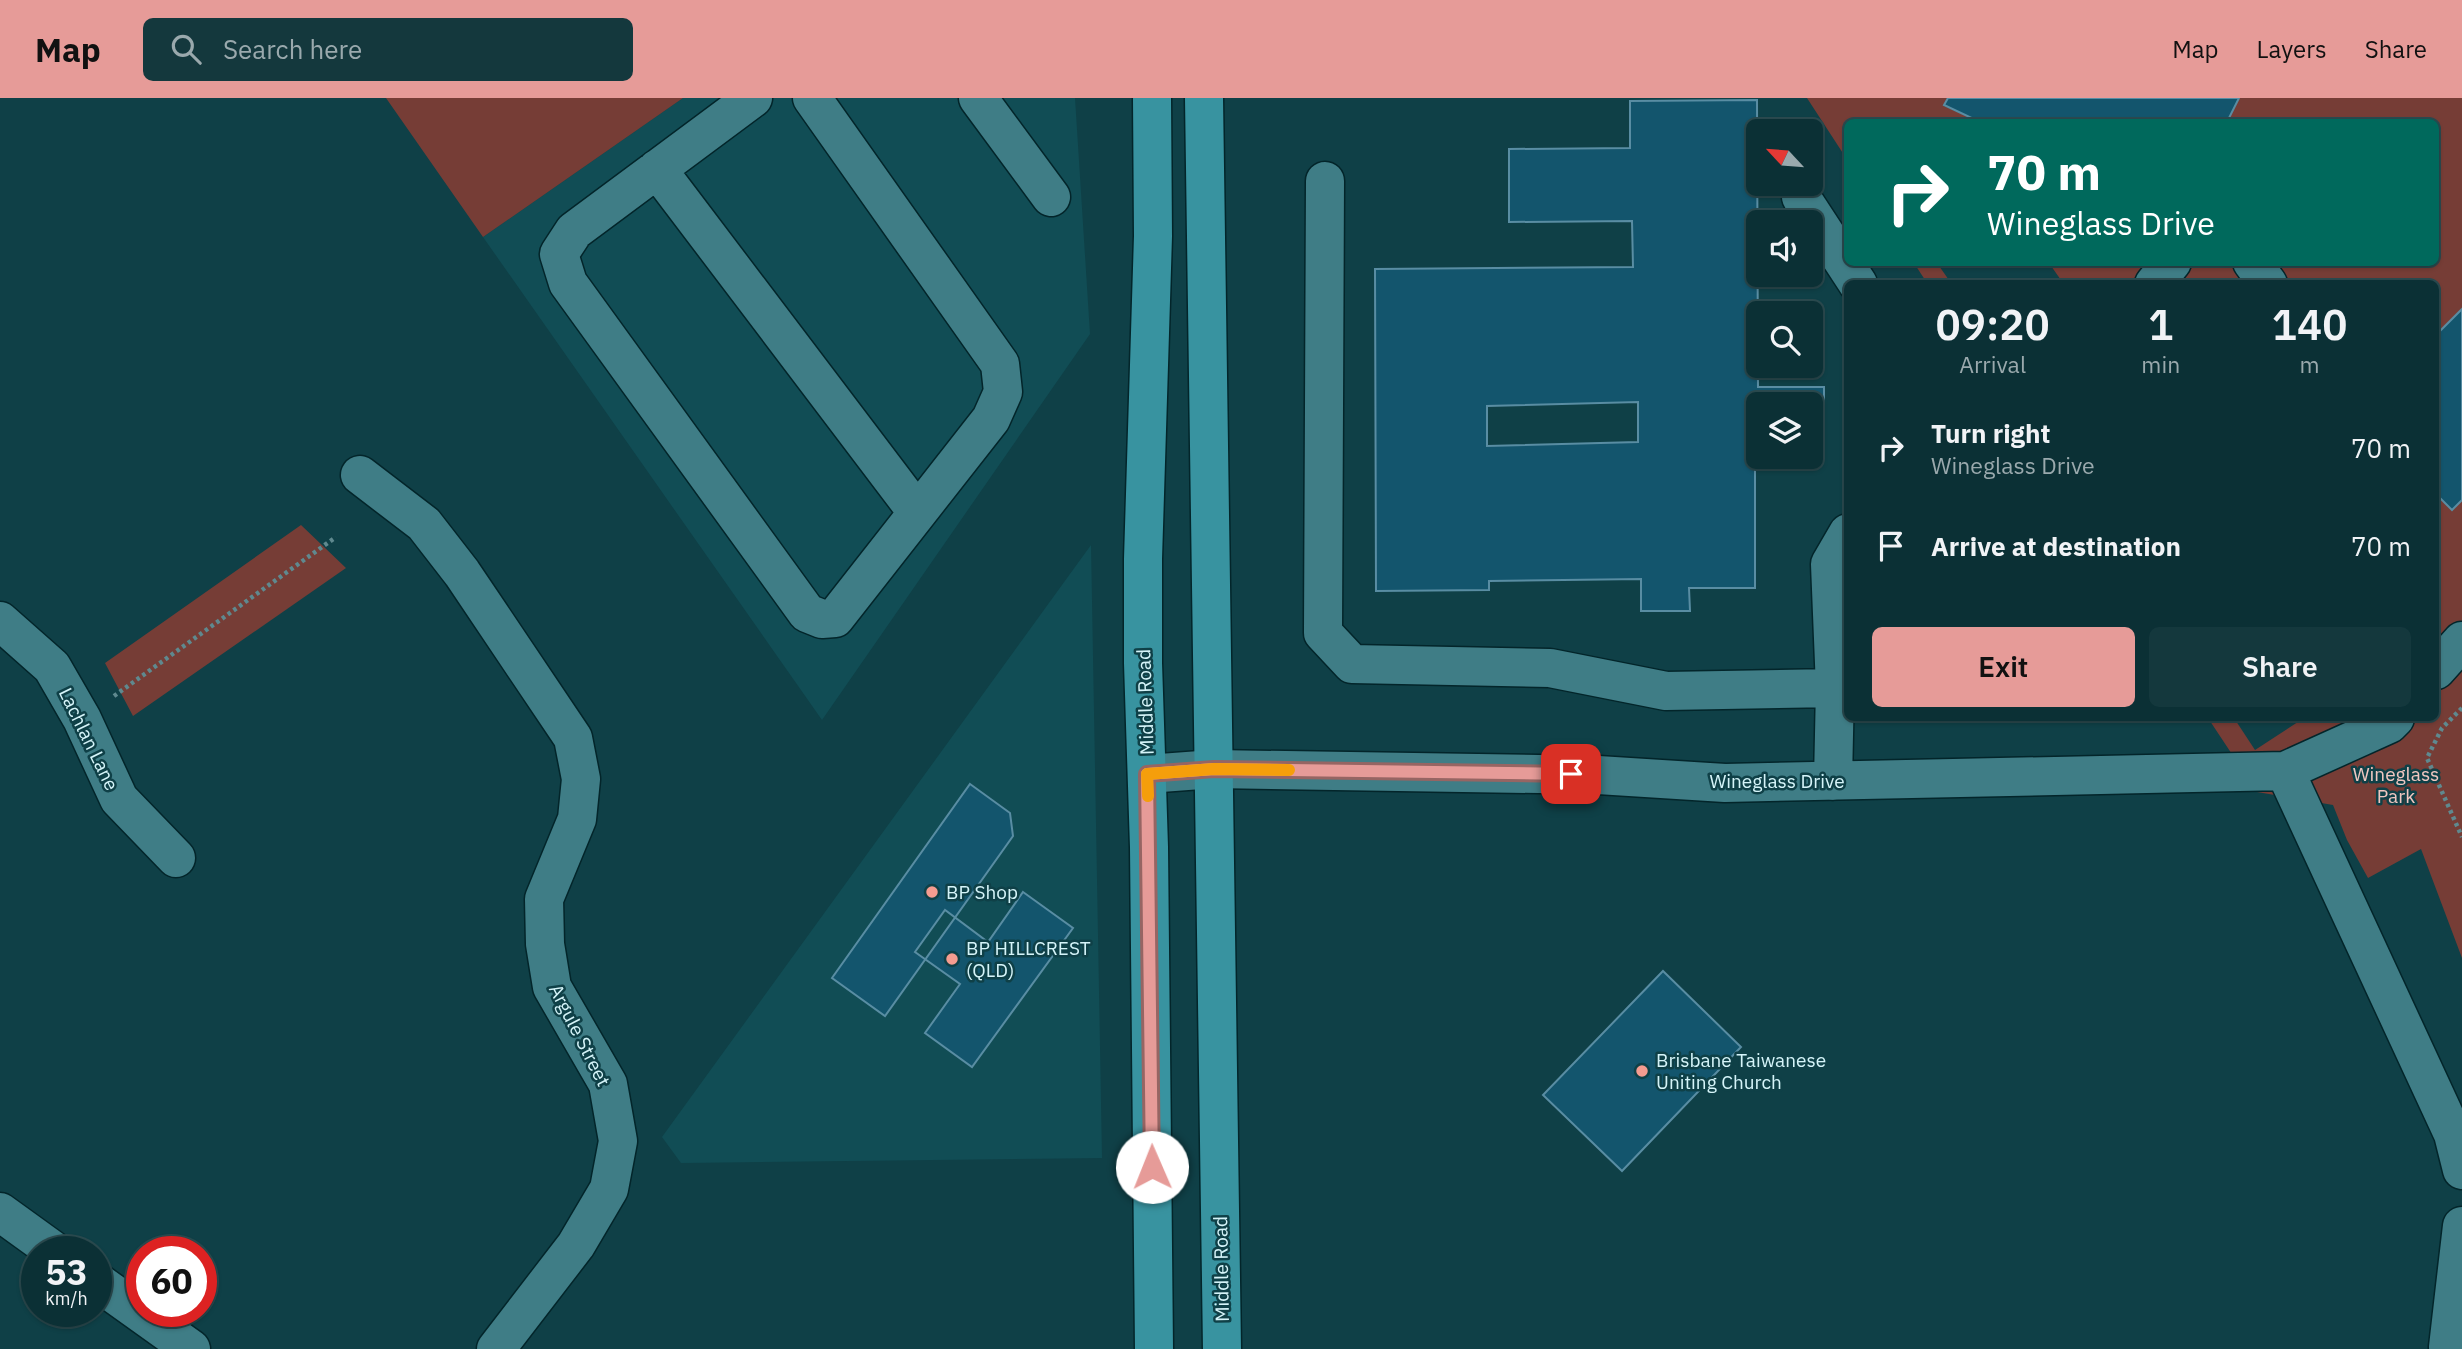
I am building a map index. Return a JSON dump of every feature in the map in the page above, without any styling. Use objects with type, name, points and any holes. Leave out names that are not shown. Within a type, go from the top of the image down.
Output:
[{"type":"main road","name":"Middle Road","points":[[1152,98],[1153,236],[1143,559],[1143,663],[1147,774],[1154,1349]]},
{"type":"main road","name":"Middle Road","points":[[1204,98],[1222,1349]]},
{"type":"street","points":[[753,98],[574,231],[559,254],[568,283],[807,613],[822,620],[835,618],[991,419],[1003,392],[1000,364],[812,98]]},
{"type":"street","points":[[978,98],[1051,197]]},
{"type":"street","points":[[657,169],[917,512]]},
{"type":"street","points":[[1325,181],[1323,633],[1352,664],[1550,668],[1666,691],[1835,688]]},
{"type":"street","points":[[1801,197],[1844,263]]},
{"type":"street","points":[[2157,280],[2169,266]]},
{"type":"street","name":"Argule Street","points":[[360,475],[424,524],[462,573],[573,738],[581,779],[577,819],[544,899],[545,944],[552,987],[608,1084],[618,1141],[609,1189],[576,1245],[496,1349]]},
{"type":"street","points":[[1833,781],[1835,688],[1830,564],[1844,540]]},
{"type":"street","name":"Lachlan Lane","points":[[0,621],[52,667],[82,719],[119,799],[176,858]]},
{"type":"street","name":"Wineglass Drive","points":[[1147,774],[1214,769],[1598,775],[1725,783],[2285,771],[2388,721]]},
{"type":"street","points":[[2285,771],[2453,1133],[2462,1170]]},
{"type":"street","points":[[0,1212],[33,1236]]},
{"type":"street","points":[[2448,1347],[2462,1226]]},
{"type":"street","points":[[112,1292],[191,1349]]},
{"type":"path","points":[[82,719],[337,537]]},
{"type":"path","points":[[2462,708],[2442,727],[2427,758],[2462,837]]},
{"type":"shaded area","points":[[683,98],[1075,98],[1090,334],[822,720],[483,237]]},
{"type":"shaded area","points":[[1091,545],[1102,1158],[681,1163],[662,1137]]},
{"type":"green space","points":[[386,98],[683,98],[483,237]]},
{"type":"green space","points":[[1807,98],[1948,98],[1944,106],[1973,119],[1844,119],[1844,155],[1824,124],[1824,119],[1821,119]]},
{"type":"green space","points":[[2239,98],[2462,98],[2462,309],[2439,332],[2439,280],[2061,280],[2051,266],[2439,266],[2439,119],[2228,119]]},
{"type":"green space","points":[[1916,266],[1939,266],[1949,280],[1925,280]]},
{"type":"green space","name":"Wineglass Park","points":[[2439,497],[2452,510],[2462,500],[2462,958],[2421,849],[2368,878],[2347,840],[2333,805],[2257,792],[2210,721],[2236,721],[2255,750],[2299,721],[2439,721]]},
{"type":"green space","points":[[301,525],[346,568],[133,716],[105,663]]},
{"type":"building","points":[[1948,98],[2239,98],[2228,119],[1974,119],[1944,105]]},
{"type":"building","points":[[1757,100],[1757,119],[1746,119],[1746,196],[1757,196],[1757,210],[1746,210],[1746,287],[1758,287],[1758,301],[1746,301],[1746,378],[1758,378],[1758,387],[1824,387],[1824,457],[1823,392],[1746,392],[1746,469],[1755,469],[1755,588],[1689,588],[1690,611],[1641,611],[1641,579],[1489,581],[1489,590],[1376,591],[1375,269],[1633,267],[1632,221],[1509,222],[1509,149],[1630,148],[1630,101]],"holes":[[[1638,402],[1638,442],[1487,446],[1487,406]]]},
{"type":"building","points":[[2462,309],[2462,500],[2452,510],[2439,497],[2439,332]]},
{"type":"building","points":[[970,784],[1010,813],[1013,836],[885,1016],[832,978]]},
{"type":"building","points":[[1023,892],[1073,928],[972,1067],[925,1033],[960,984],[915,952],[945,910],[988,942]]},
{"type":"building","name":"Brisbane Taiwanese Uniting Church","points":[[1663,971],[1741,1047],[1622,1171],[1543,1095]]},
{"type":"slow traffic","points":[[1148,796],[1147,774],[1214,769],[1289,770]]},
{"type":"place","name":"BP Shop","points":[[932,892]]},
{"type":"place","name":"BP HILLCREST (QLD)","points":[[952,959]]},
{"type":"place","name":"Brisbane Taiwanese Uniting Church","points":[[1642,1071]]},
{"type":"route","points":[[1152,1167],[1147,774],[1214,769],[1571,774]]}]
